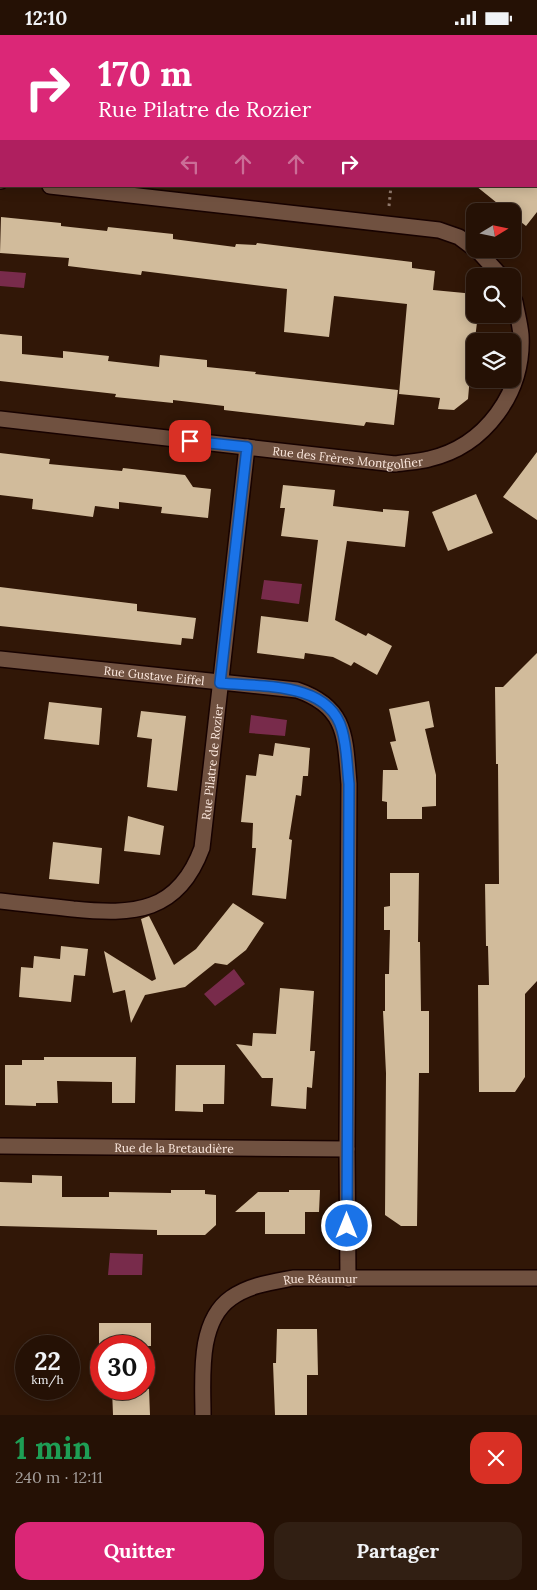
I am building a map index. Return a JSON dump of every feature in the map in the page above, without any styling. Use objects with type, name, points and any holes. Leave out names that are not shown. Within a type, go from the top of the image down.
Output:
[{"type":"street","points":[[59,187],[439,230],[459,237],[479,252],[494,268]]},
{"type":"street","name":"Rue des Frères Montgolfier","points":[[0,419],[395,464],[430,459],[465,445],[490,424],[508,400],[519,368],[521,335],[519,323]]},
{"type":"street","name":"Rue Pilatre de Rozier","points":[[0,901],[100,912],[122,912],[162,901],[181,886],[195,868],[202,848],[247,447]]},
{"type":"street","name":"Rue Gustave Eiffel","points":[[0,659],[297,690],[312,695],[336,715],[342,729],[349,784],[346,1149],[348,1279]]},
{"type":"street","name":"Rue de la Bretaudière","points":[[0,1146],[346,1149]]},
{"type":"street","name":"Rue Réaumur","points":[[203,1415],[205,1344],[211,1325],[230,1299],[246,1290],[266,1283],[293,1278],[537,1278]]},
{"type":"shaded area","points":[[0,271],[26,273],[24,288],[0,286]]},
{"type":"shaded area","points":[[264,580],[302,584],[299,604],[261,599]]},
{"type":"shaded area","points":[[251,715],[287,720],[285,736],[249,733]]},
{"type":"shaded area","points":[[234,969],[245,984],[215,1006],[204,994]]},
{"type":"shaded area","points":[[110,1253],[143,1254],[142,1275],[108,1275]]},
{"type":"building","points":[[477,187],[537,187],[537,212],[526,226],[521,222],[521,203],[497,203]]},
{"type":"building","points":[[1,217],[61,223],[61,226],[107,231],[108,227],[173,234],[173,239],[235,247],[236,244],[256,245],[257,243],[412,262],[412,268],[435,271],[433,290],[466,293],[466,323],[477,323],[476,333],[466,333],[466,388],[469,388],[468,399],[454,410],[438,409],[440,398],[399,394],[407,304],[334,296],[329,337],[284,332],[287,289],[142,271],[141,275],[68,266],[69,258],[0,253]]},
{"type":"building","points":[[0,334],[22,336],[22,354],[63,358],[63,351],[109,356],[108,361],[159,367],[160,355],[207,360],[207,367],[398,390],[394,425],[366,422],[364,426],[224,410],[224,406],[173,400],[173,403],[115,397],[116,394],[0,381]]},
{"type":"building","points":[[537,452],[537,520],[503,497]]},
{"type":"building","points":[[0,453],[50,459],[49,464],[122,471],[123,468],[185,475],[193,487],[211,489],[208,518],[161,513],[162,507],[119,502],[119,509],[95,506],[93,517],[32,509],[33,499],[0,495]]},
{"type":"building","points":[[283,485],[335,490],[333,506],[383,512],[383,509],[409,511],[405,547],[347,541],[335,620],[366,636],[368,633],[392,646],[377,675],[354,662],[351,666],[333,657],[305,653],[304,659],[257,653],[261,616],[308,622],[318,540],[281,536],[285,508],[280,508]]},
{"type":"building","points":[[476,494],[493,533],[448,551],[432,512]]},
{"type":"building","points":[[0,587],[137,604],[137,611],[196,618],[193,639],[182,638],[181,645],[0,626]]},
{"type":"building","points":[[537,653],[537,981],[525,994],[525,1077],[515,1092],[479,1092],[478,985],[489,985],[485,884],[499,884],[495,687],[503,687]]},
{"type":"building","points":[[429,701],[434,727],[425,729],[436,775],[436,806],[422,807],[422,819],[387,819],[387,802],[382,801],[383,770],[398,770],[390,742],[396,741],[389,709]]},
{"type":"building","points":[[49,702],[102,708],[99,745],[44,739]]},
{"type":"building","points":[[141,711],[186,716],[177,791],[147,787],[152,739],[137,737]]},
{"type":"building","points":[[275,743],[310,748],[308,776],[303,776],[301,796],[296,795],[289,839],[292,840],[286,899],[252,895],[256,848],[252,848],[253,823],[241,822],[246,775],[256,776],[259,754],[273,756]]},
{"type":"building","points":[[128,816],[164,826],[160,855],[124,851]]},
{"type":"building","points":[[53,842],[102,848],[99,884],[49,879]]},
{"type":"building","points":[[390,873],[419,873],[418,942],[420,942],[421,1011],[429,1011],[429,1073],[419,1073],[417,1226],[401,1226],[385,1215],[386,1073],[383,1011],[385,1011],[385,974],[389,974],[390,930],[384,930],[384,907],[390,906]]},
{"type":"building","points":[[233,903],[264,923],[246,950],[227,965],[215,963],[185,987],[145,995],[131,1023],[125,990],[113,993],[104,951],[152,981],[156,979],[141,919],[149,916],[174,965],[196,949]]},
{"type":"building","points":[[61,946],[88,949],[85,976],[74,975],[71,1002],[19,997],[21,967],[33,968],[34,956],[60,959]]},
{"type":"building","points":[[280,988],[314,991],[310,1051],[315,1051],[312,1088],[307,1087],[306,1109],[271,1106],[273,1078],[262,1078],[236,1044],[252,1046],[253,1033],[276,1034]]},
{"type":"building","points":[[44,1057],[136,1057],[135,1103],[112,1103],[112,1082],[57,1081],[58,1103],[36,1103],[36,1106],[5,1105],[5,1065],[22,1065],[22,1060],[44,1060]]},
{"type":"building","points":[[176,1065],[225,1065],[224,1104],[203,1104],[203,1112],[175,1111]]},
{"type":"building","points":[[32,1175],[62,1176],[62,1197],[109,1197],[109,1192],[171,1193],[171,1190],[205,1190],[205,1194],[216,1195],[216,1225],[205,1235],[157,1235],[157,1230],[0,1226],[0,1182],[32,1183]]},
{"type":"building","points":[[289,1190],[320,1190],[319,1212],[305,1212],[305,1234],[265,1234],[265,1212],[235,1212],[258,1192],[289,1192]]},
{"type":"building","points":[[99,1323],[151,1323],[151,1335],[99,1335]]},
{"type":"building","points":[[277,1329],[317,1329],[318,1375],[307,1375],[307,1415],[275,1415],[273,1363],[276,1363]]},
{"type":"building","points":[[112,1400],[149,1400],[150,1415],[113,1415]]},
{"type":"route","points":[[190,441],[247,447],[220,683],[297,690],[312,695],[336,715],[342,729],[349,784],[347,1226]]}]
